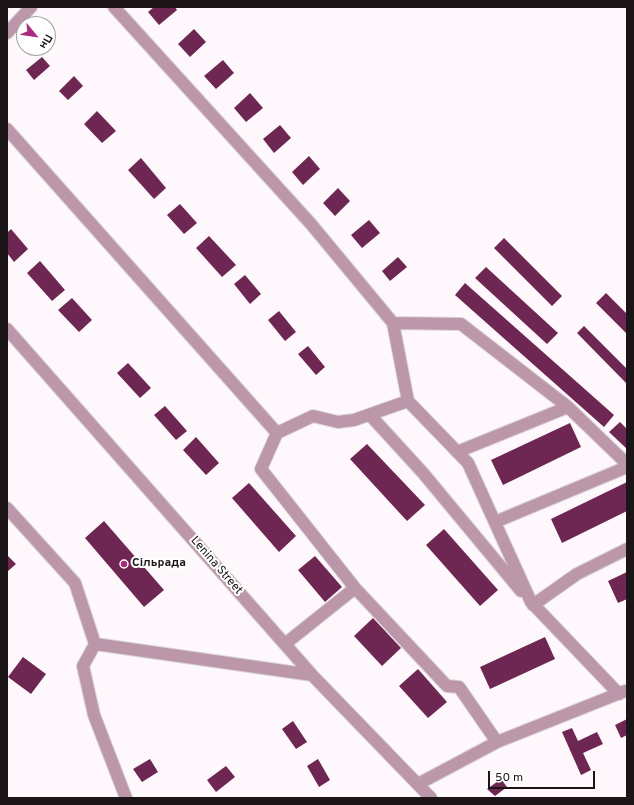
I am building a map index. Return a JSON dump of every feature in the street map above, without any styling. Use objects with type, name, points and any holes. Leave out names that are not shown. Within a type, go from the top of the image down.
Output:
[{"type":"street","points":[[7,33],[31,7]]},
{"type":"street","points":[[114,7],[311,224],[393,323],[408,401],[468,463],[532,604]]},
{"type":"street","points":[[7,129],[277,433]]},
{"type":"street","points":[[393,323],[462,324],[568,407],[627,466],[495,522]]},
{"type":"street","name":"Lenina Street","points":[[7,329],[312,675],[431,798]]},
{"type":"street","points":[[408,401],[354,420],[338,422],[313,416],[277,433],[261,469],[355,588],[447,686],[459,688],[497,742]]},
{"type":"street","points":[[457,452],[568,407]]},
{"type":"street","points":[[370,414],[423,473],[532,604],[623,692],[497,742],[418,784]]},
{"type":"street","points":[[7,508],[75,584],[95,644],[83,666],[94,715],[126,798]]},
{"type":"street","points":[[532,604],[577,574],[627,549]]},
{"type":"street","points":[[285,644],[355,588]]},
{"type":"street","points":[[95,644],[312,675]]},
{"type":"building","points":[[154,7],[175,7],[177,10],[159,25],[148,12]]},
{"type":"building","points":[[194,29],[206,42],[190,57],[178,44]]},
{"type":"building","points":[[42,57],[50,66],[34,80],[26,70]]},
{"type":"building","points":[[223,60],[234,73],[216,89],[204,76]]},
{"type":"building","points":[[74,76],[83,86],[68,100],[59,91]]},
{"type":"building","points":[[250,93],[263,108],[246,122],[234,108]]},
{"type":"building","points":[[97,111],[116,131],[102,143],[84,124]]},
{"type":"building","points":[[280,125],[291,138],[274,153],[263,139]]},
{"type":"building","points":[[309,156],[320,169],[303,185],[292,172]]},
{"type":"building","points":[[141,158],[166,188],[154,199],[128,170]]},
{"type":"building","points":[[338,188],[350,201],[335,216],[323,203]]},
{"type":"building","points":[[180,204],[197,223],[184,234],[167,215]]},
{"type":"building","points":[[369,220],[380,233],[362,248],[351,235]]},
{"type":"building","points":[[11,229],[28,249],[14,262],[7,253],[7,233]]},
{"type":"building","points":[[209,236],[236,265],[222,277],[196,248]]},
{"type":"building","points":[[504,238],[562,296],[552,306],[494,248]]},
{"type":"building","points":[[398,257],[407,267],[390,281],[382,271]]},
{"type":"building","points":[[40,261],[65,290],[52,301],[27,273]]},
{"type":"building","points":[[486,267],[558,333],[547,344],[475,278]]},
{"type":"building","points":[[245,275],[261,294],[250,304],[234,284]]},
{"type":"building","points":[[465,283],[614,415],[604,427],[455,295]]},
{"type":"building","points":[[606,293],[627,314],[627,334],[596,303]]},
{"type":"building","points":[[72,298],[92,320],[79,332],[58,310]]},
{"type":"building","points":[[279,311],[296,332],[285,341],[268,320]]},
{"type":"building","points":[[584,326],[627,369],[627,384],[577,333]]},
{"type":"building","points":[[308,346],[325,367],[316,375],[298,354]]},
{"type":"building","points":[[128,363],[151,388],[140,398],[117,373]]},
{"type":"building","points":[[165,406],[187,431],[176,440],[154,415]]},
{"type":"building","points":[[620,422],[627,429],[627,449],[609,432]]},
{"type":"building","points":[[570,423],[581,447],[503,485],[491,460]]},
{"type":"building","points":[[196,437],[219,463],[206,475],[183,450]]},
{"type":"building","points":[[367,444],[425,505],[407,521],[350,459]]},
{"type":"building","points":[[627,482],[627,511],[562,543],[551,519]]},
{"type":"building","points":[[249,483],[296,536],[279,552],[232,498]]},
{"type":"building","name":"Сільрада","points":[[104,521],[164,590],[144,607],[85,538]]},
{"type":"building","points":[[444,529],[498,590],[480,606],[426,545]]},
{"type":"building","points":[[7,555],[16,564],[7,572]]},
{"type":"building","points":[[315,556],[342,587],[325,602],[298,570]]},
{"type":"building","points":[[627,572],[627,599],[618,603],[608,581]]},
{"type":"building","points":[[373,618],[401,648],[382,666],[354,636]]},
{"type":"building","points":[[545,637],[555,659],[490,689],[480,667]]},
{"type":"building","points":[[23,657],[46,674],[31,694],[8,677]]},
{"type":"building","points":[[418,669],[447,702],[428,718],[399,686]]},
{"type":"building","points":[[627,719],[627,735],[621,738],[615,725]]},
{"type":"building","points":[[293,721],[307,742],[296,749],[282,729]]},
{"type":"building","points":[[572,728],[578,741],[597,732],[603,744],[583,753],[591,770],[581,775],[562,732]]},
{"type":"building","points":[[150,759],[158,772],[142,782],[133,769]]},
{"type":"building","points":[[318,759],[330,780],[319,787],[307,766]]},
{"type":"building","points":[[226,766],[235,777],[216,792],[207,780]]},
{"type":"building","points":[[501,779],[507,787],[495,796],[487,789]]},
{"type":"place","name":"Сільрада","points":[[124,564]]}]
